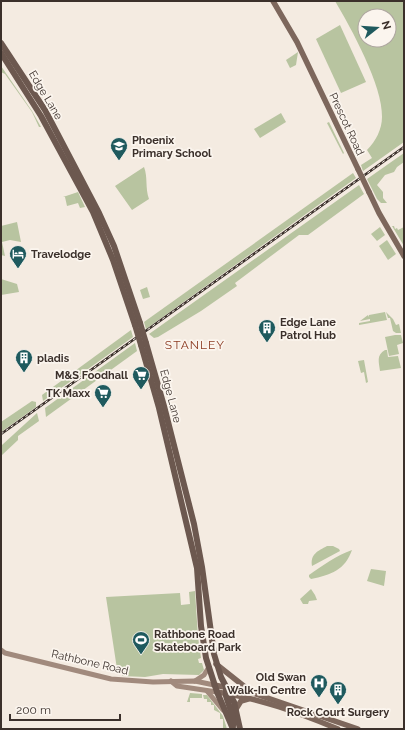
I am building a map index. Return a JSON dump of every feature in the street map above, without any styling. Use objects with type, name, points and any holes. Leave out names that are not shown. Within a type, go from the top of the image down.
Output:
[{"type":"highway","name":"Edge Lane","points":[[1,43],[45,110],[99,213],[114,246],[137,324]]},
{"type":"highway","name":"Edge Lane","points":[[1,53],[41,116],[93,212],[113,260],[144,344],[180,482],[197,568],[201,626],[209,667],[214,685],[233,728]]},
{"type":"highway","name":"Edge Lane","points":[[180,482],[194,524],[216,664],[227,692]]},
{"type":"highway","points":[[197,568],[201,567],[199,551]]},
{"type":"highway","points":[[227,692],[236,709],[240,729]]},
{"type":"highway","points":[[227,692],[233,717],[233,728]]},
{"type":"main road","name":"Prescot Road","points":[[273,1],[297,42],[379,213],[404,256]]},
{"type":"main road","name":"Rathbone Road","points":[[2,653],[111,679],[135,681],[195,681],[214,685]]},
{"type":"main road","points":[[216,664],[250,692],[338,729]]},
{"type":"main road","points":[[195,681],[204,675],[209,667]]},
{"type":"main road","name":"Rathbone Road","points":[[171,681],[176,686],[217,692]]},
{"type":"main road","points":[[214,685],[227,692],[272,702],[358,729]]},
{"type":"main road","points":[[207,691],[227,714]]},
{"type":"main road","points":[[217,692],[250,692]]},
{"type":"main road","points":[[236,709],[241,701],[249,698]]},
{"type":"green space","points":[[335,1],[404,1],[404,142],[363,171],[361,165],[372,158],[367,150],[376,139],[380,130],[382,117],[381,104],[372,74],[360,48],[397,48],[397,8],[357,8],[357,41]]},
{"type":"green space","points":[[340,25],[366,82],[341,93],[316,39]]},
{"type":"green space","points":[[298,52],[296,65],[290,68],[286,60]]},
{"type":"green space","points":[[1,66],[32,111],[41,127],[39,127],[32,112],[5,74],[1,72]]},
{"type":"green space","points":[[281,113],[286,122],[260,138],[254,129]]},
{"type":"green space","points":[[329,122],[344,153],[343,154],[327,123]]},
{"type":"green space","points":[[404,153],[404,162],[397,167],[394,172],[385,175],[377,185],[383,192],[383,198],[387,203],[381,203],[377,199],[367,179]]},
{"type":"green space","points":[[144,167],[149,199],[132,210],[115,186]]},
{"type":"green space","points":[[353,173],[356,178],[146,329],[144,322]]},
{"type":"green space","points":[[359,185],[364,194],[308,235],[299,235],[235,283],[237,286],[201,311],[158,337],[154,338],[149,334]]},
{"type":"green space","points":[[78,192],[85,207],[80,208],[78,203],[67,206],[65,197],[63,197]]},
{"type":"green space","points":[[17,222],[21,242],[10,240],[2,242],[5,256],[1,255],[1,226]]},
{"type":"green space","points":[[392,226],[398,230],[404,227],[404,246]]},
{"type":"green space","points":[[380,227],[385,235],[377,241],[371,234]]},
{"type":"green space","points":[[387,240],[396,254],[388,260],[379,246]]},
{"type":"green space","points":[[1,279],[17,284],[19,292],[1,295]]},
{"type":"green space","points":[[147,287],[150,297],[143,299],[140,290]]},
{"type":"green space","points":[[385,312],[387,320],[359,325],[359,323],[370,321],[370,319],[360,321],[368,315],[369,317],[369,315]]},
{"type":"green space","points":[[386,312],[393,319],[396,325],[399,324],[401,333],[396,333],[393,331],[390,318],[388,318]]},
{"type":"green space","points":[[131,330],[133,337],[43,401],[42,395]]},
{"type":"green space","points":[[401,335],[403,343],[397,345],[399,354],[389,356],[385,337]]},
{"type":"green space","points":[[135,343],[137,351],[46,417],[45,408]]},
{"type":"green space","points":[[387,350],[388,357],[398,356],[401,368],[380,371],[379,356]]},
{"type":"green space","points":[[364,360],[368,382],[366,383],[364,372],[361,373],[358,361]]},
{"type":"green space","points":[[32,401],[36,402],[36,407],[1,432],[1,422]]},
{"type":"green space","points":[[37,413],[39,421],[18,436],[18,440],[1,456],[2,445]]},
{"type":"green space","points":[[327,546],[333,546],[340,551],[312,566],[313,556]]},
{"type":"green space","points":[[352,550],[349,557],[341,567],[331,573],[311,579],[309,577],[309,575],[330,561]]},
{"type":"green space","points":[[371,569],[386,571],[384,586],[367,581]]},
{"type":"green space","points":[[311,589],[317,600],[309,601],[308,604],[303,604],[300,599]]},
{"type":"green space","points":[[195,591],[201,658],[198,659],[199,663],[202,663],[204,670],[199,675],[163,674],[145,677],[122,676],[122,669],[117,669],[106,597],[180,593],[181,605],[190,604],[189,592]]},
{"type":"green space","points":[[190,693],[202,694],[202,698],[190,698],[190,702],[187,702]]},
{"type":"green space","points":[[203,695],[207,695],[223,716],[227,729],[223,729],[223,719],[220,719],[220,713],[214,710],[214,705],[211,705],[211,702],[207,702],[207,699],[204,699]]},
{"type":"railway","points":[[1,434],[404,147]]},
{"type":"place","name":"Phoenix Primary School","points":[[119,161]]},
{"type":"place","name":"Travelodge","points":[[18,269]]},
{"type":"place","name":"Edge Lane Patrol Hub","points":[[267,343]]},
{"type":"place","name":"pladis","points":[[24,373]]},
{"type":"place","name":"M&S Foodhall","points":[[141,390]]},
{"type":"place","name":"TK Maxx","points":[[103,408]]},
{"type":"place","name":"Rathbone Road Skateboard Park","points":[[141,655]]},
{"type":"place","name":"Old Swan Walk-In Centre","points":[[319,698]]},
{"type":"place","name":"Rock Court Surgery","points":[[338,705]]},
{"type":"district","name":"STANLEY","points":[[195,345]]}]
